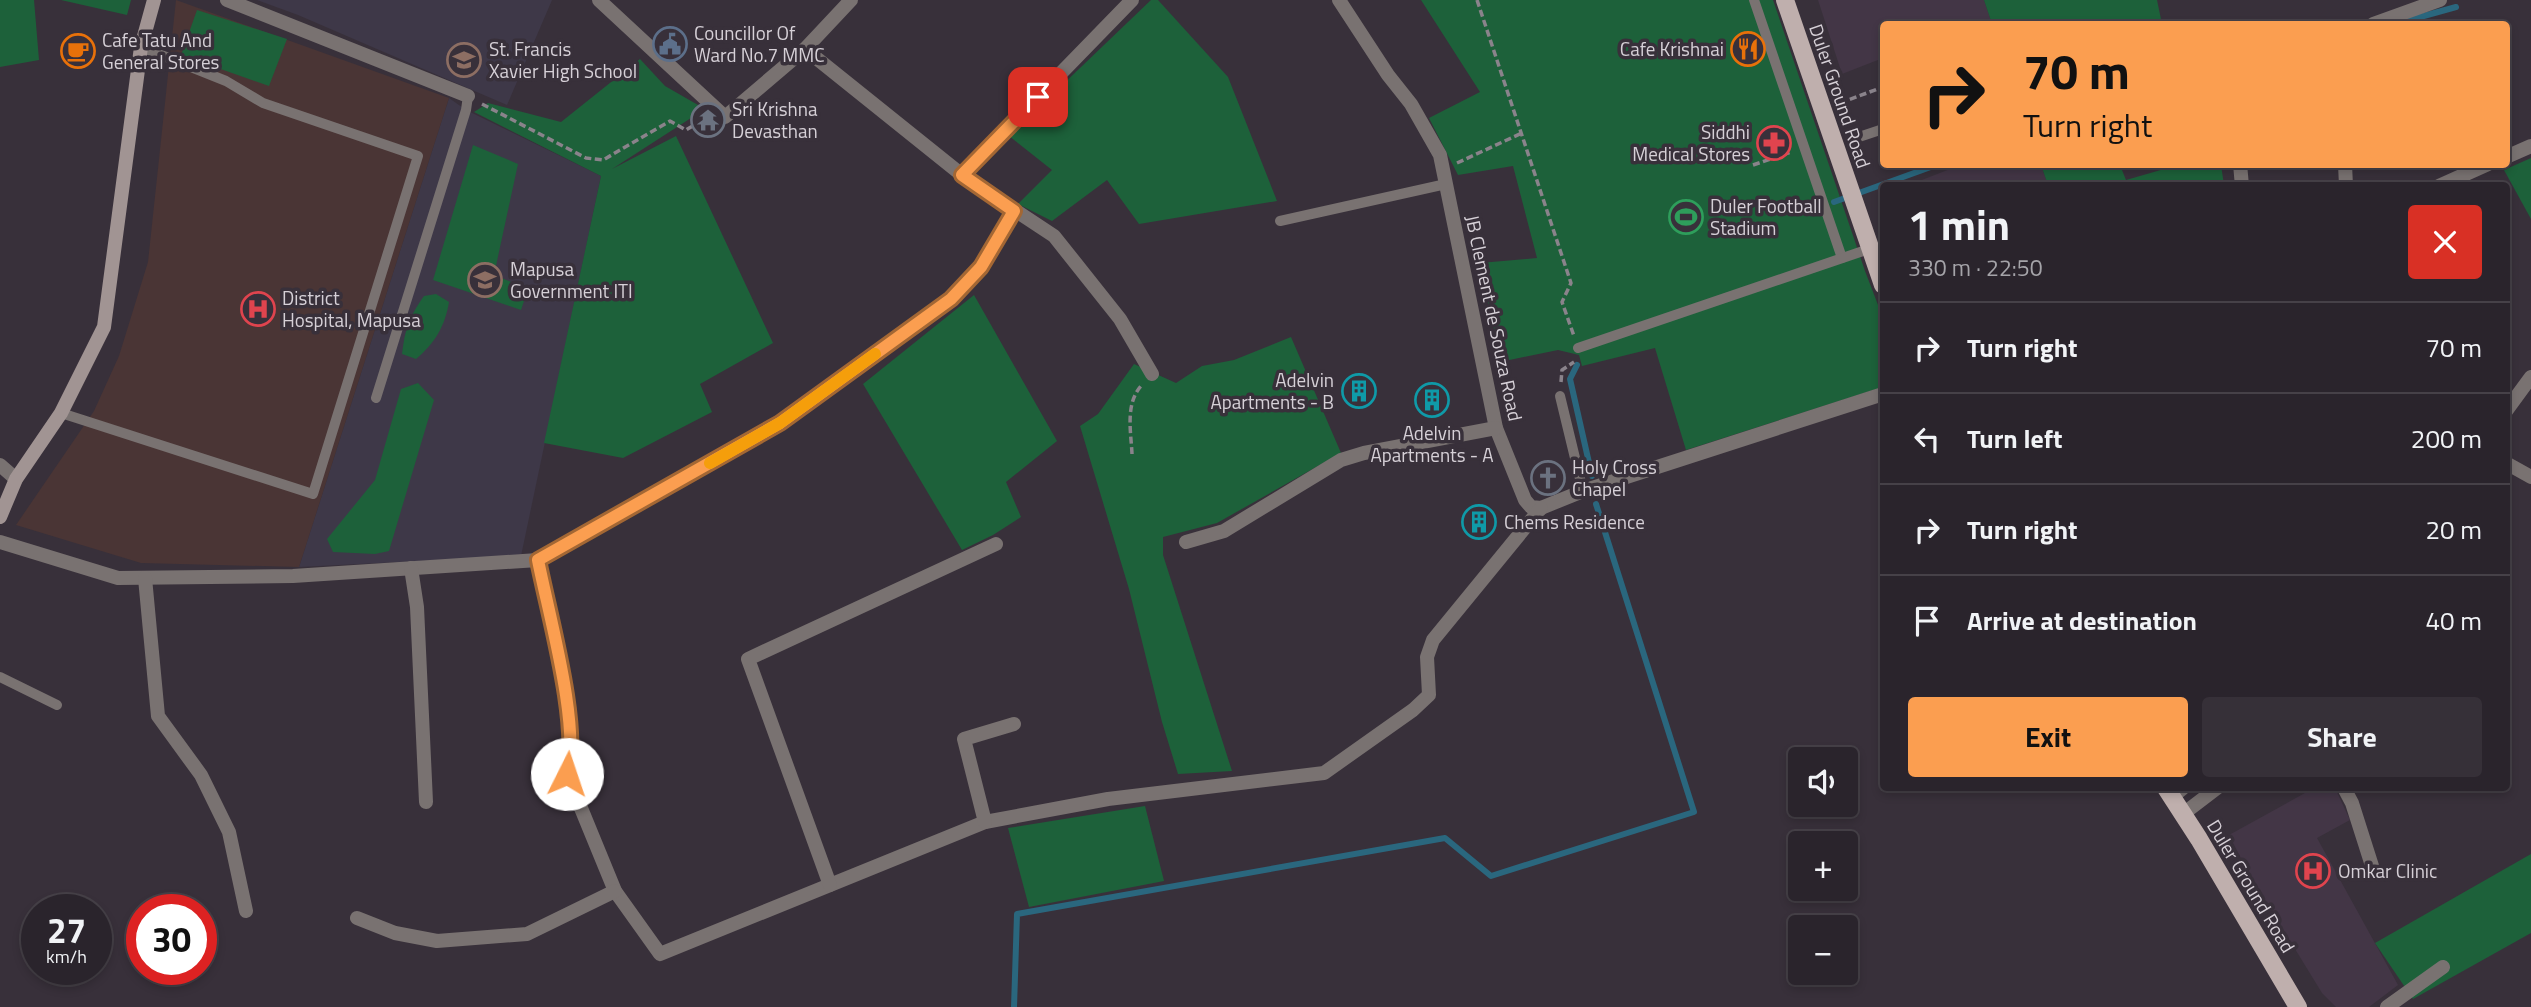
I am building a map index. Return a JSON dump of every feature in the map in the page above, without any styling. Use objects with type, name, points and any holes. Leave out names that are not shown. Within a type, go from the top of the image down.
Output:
[{"type":"main road","points":[[0,517],[16,479],[61,413],[104,327],[141,47],[154,0]]},
{"type":"main road","name":"Duler Ground Road","points":[[1790,2],[1880,277]]},
{"type":"main road","name":"Duler Ground Road","points":[[2174,791],[2182,814],[2300,1006]]},
{"type":"street","points":[[227,0],[468,96]]},
{"type":"street","points":[[599,0],[725,117],[805,49],[851,0]]},
{"type":"street","points":[[962,175],[1132,0]]},
{"type":"street","name":"JB Clement de Souza Road","points":[[1339,0],[1388,75],[1411,104],[1440,155],[1496,428],[1525,500],[1531,507],[1541,508]]},
{"type":"street","points":[[2381,21],[2440,0]]},
{"type":"street","points":[[805,49],[962,175],[1054,236],[1120,319],[1152,373]]},
{"type":"street","points":[[2510,155],[2531,146]]},
{"type":"street","points":[[2448,182],[2479,168]]},
{"type":"street","points":[[0,542],[118,578],[293,576],[538,560],[780,423],[951,299],[981,267],[1014,211]]},
{"type":"street","points":[[2510,405],[2531,377]]},
{"type":"street","points":[[538,560],[566,697],[571,760],[567,774],[615,891],[660,954],[985,822],[1108,799],[1324,772],[1413,710],[1429,695],[1427,657],[1433,640],[1541,508],[1583,491],[1880,395]]},
{"type":"street","points":[[1186,542],[1224,531],[1340,460],[1496,428]]},
{"type":"street","points":[[0,465],[16,479]]},
{"type":"street","points":[[2510,465],[2531,477]]},
{"type":"street","points":[[830,885],[748,659],[996,544]]},
{"type":"street","points":[[411,568],[417,607],[426,802]]},
{"type":"street","points":[[145,578],[158,716],[201,775],[229,832],[246,911]]},
{"type":"street","points":[[985,822],[964,738],[1014,724]]},
{"type":"street","points":[[2182,814],[2213,791]]},
{"type":"street","points":[[2346,791],[2373,869]]},
{"type":"street","points":[[357,918],[394,933],[438,941],[527,934],[615,891]]},
{"type":"street","points":[[2387,1007],[2443,967]]},
{"type":"lane","points":[[1754,0],[1842,258]]},
{"type":"lane","points":[[61,413],[313,494],[418,156],[263,103],[226,81],[141,47]]},
{"type":"lane","points":[[376,398],[466,110],[468,96]]},
{"type":"lane","points":[[1850,140],[1880,130]]},
{"type":"lane","points":[[1280,221],[1446,184]]},
{"type":"lane","points":[[1578,348],[1869,249]]},
{"type":"lane","points":[[1560,396],[1583,491]]},
{"type":"lane","points":[[0,677],[57,705]]},
{"type":"path","points":[[1477,0],[1571,283],[1562,302],[1579,355],[1569,367],[1562,370],[1560,396]]},
{"type":"path","points":[[1838,104],[1880,88]]},
{"type":"path","points":[[468,96],[586,158],[603,160],[670,121],[686,130],[718,111]]},
{"type":"path","points":[[1440,155],[1452,164],[1522,134]]},
{"type":"path","points":[[1753,165],[1805,148]]},
{"type":"path","points":[[1132,454],[1129,415],[1135,392],[1152,373]]},
{"type":"shaded area","name":"District Hospital, Mapusa","points":[[176,0],[449,98],[299,567],[141,563],[16,525],[94,411],[119,356],[148,262]]},
{"type":"shaded area","name":"St. Francis Xavier High School","points":[[257,0],[552,0],[507,105]]},
{"type":"shaded area","points":[[1818,0],[1984,0],[1991,21],[1880,21],[1880,59],[1842,74]]},
{"type":"shaded area","name":"Mapusa Government ITI","points":[[449,98],[466,110],[601,176],[521,556],[299,567]]},
{"type":"shaded area","points":[[1953,168],[2042,168],[2047,182],[1917,182]]},
{"type":"shaded area","points":[[2309,791],[2336,791],[2350,820],[2317,838],[2398,985],[2369,1007],[2336,1007],[2322,993],[2249,874],[2229,835]]},
{"type":"green space","points":[[0,0],[34,0],[39,60],[0,67]]},
{"type":"green space","points":[[61,0],[131,0],[127,15]]},
{"type":"green space","points":[[1151,0],[1158,0],[1228,77],[1277,201],[1139,224],[1107,180],[1052,221],[1018,204],[1052,170],[1009,136]]},
{"type":"green space","name":"Duler Football Stadium","points":[[1421,0],[1773,0],[1880,310],[1880,388],[1686,450],[1655,348],[1582,366],[1579,355],[1558,350],[1500,362],[1480,263],[1537,258],[1513,166],[1458,175],[1429,118],[1480,92]]},
{"type":"green space","points":[[1984,0],[2157,0],[2161,21],[2058,20],[1991,21]]},
{"type":"green space","points":[[197,10],[287,39],[269,86],[181,55]]},
{"type":"green space","points":[[640,59],[665,86],[705,109],[612,169],[676,136],[773,343],[700,384],[712,412],[623,458],[544,443],[601,176],[474,112],[488,103],[561,122]]},
{"type":"green space","points":[[473,145],[518,164],[494,275],[528,289],[521,310],[433,280]]},
{"type":"green space","points":[[2531,158],[2531,219],[2504,170]]},
{"type":"green space","points":[[2042,168],[2121,168],[2126,180],[2168,168],[2221,168],[2224,182],[2047,182]]},
{"type":"green space","points":[[436,294],[449,302],[438,334],[416,359],[402,354],[411,317],[424,296]]},
{"type":"green space","points":[[974,295],[1057,441],[1006,482],[1021,517],[962,550],[863,384]]},
{"type":"green space","points":[[1291,337],[1341,453],[1217,523],[1163,537],[1163,555],[1232,771],[1178,774],[1162,722],[1129,589],[1080,426],[1098,414],[1134,364],[1176,383],[1202,366],[1234,360]]},
{"type":"green space","points":[[418,383],[434,400],[389,551],[375,554],[333,552],[327,539],[375,480],[401,389]]},
{"type":"green space","points":[[1145,806],[1164,881],[1029,907],[1008,828]]},
{"type":"green space","points":[[2531,854],[2531,933],[2413,999],[2375,943]]},
{"type":"waterway","points":[[2406,21],[2456,7]]},
{"type":"waterway","points":[[1889,182],[1928,168]]},
{"type":"waterway","points":[[1834,202],[1880,185]]},
{"type":"waterway","points":[[1577,365],[1570,379],[1592,476]]},
{"type":"waterway","points":[[1014,1007],[1017,914],[1445,838],[1491,876],[1694,812],[1596,504]]},
{"type":"slow traffic","points":[[710,463],[780,423],[875,354]]},
{"type":"place","name":"Councillor Of Ward No.7 MMC","points":[[670,44]]},
{"type":"place","name":"Cafe Krishnai","points":[[1748,49]]},
{"type":"place","name":"Cafe Tatu And General Stores","points":[[78,51]]},
{"type":"place","name":"St. Francis Xavier High School","points":[[464,60]]},
{"type":"place","name":"Sri Krishna Devasthan","points":[[708,120]]},
{"type":"place","name":"Siddhi Medical Stores","points":[[1774,143]]},
{"type":"place","name":"Duler Football Stadium","points":[[1686,217]]},
{"type":"place","name":"Mapusa Government ITI","points":[[485,280]]},
{"type":"place","name":"District Hospital, Mapusa","points":[[258,309]]},
{"type":"place","name":"Adelvin Apartments - B","points":[[1359,391]]},
{"type":"place","name":"Adelvin Apartments - A","points":[[1432,400]]},
{"type":"place","name":"Holy Cross Chapel","points":[[1548,478]]},
{"type":"place","name":"Chems Residence","points":[[1479,522]]},
{"type":"place","name":"Omkar Clinic","points":[[2313,871]]},
{"type":"route","points":[[567,774],[571,760],[566,697],[538,560],[780,423],[951,299],[981,267],[1014,211],[962,175],[1038,97]]}]
